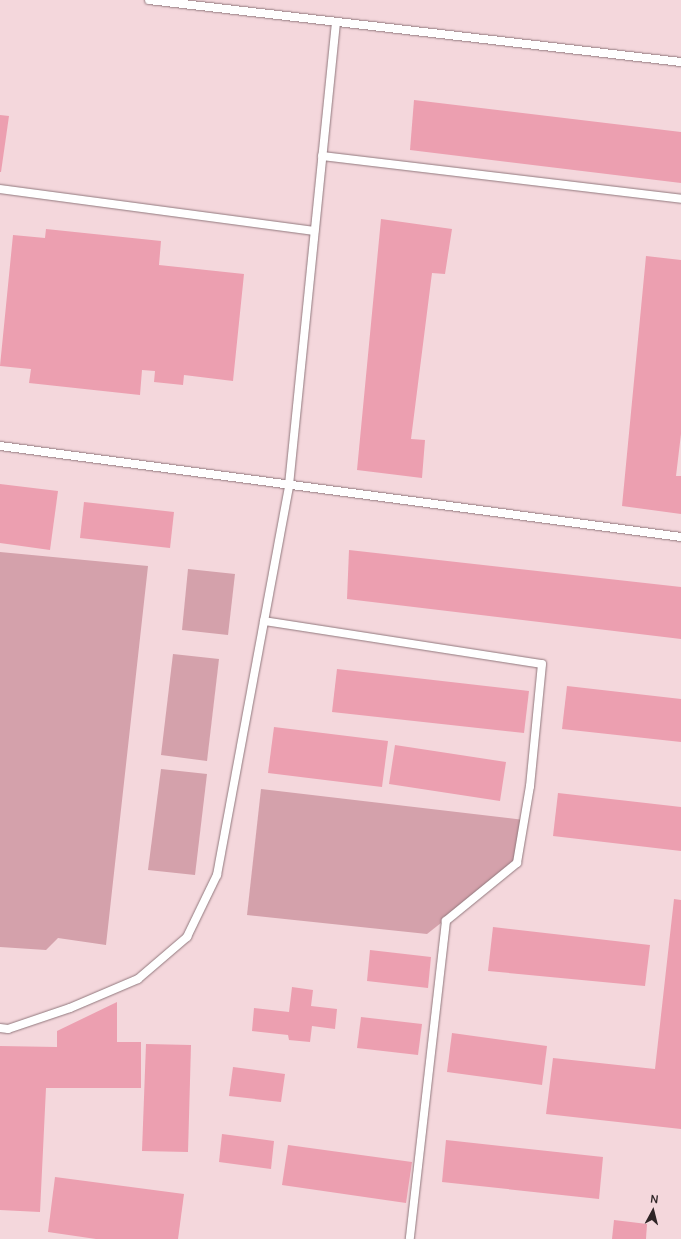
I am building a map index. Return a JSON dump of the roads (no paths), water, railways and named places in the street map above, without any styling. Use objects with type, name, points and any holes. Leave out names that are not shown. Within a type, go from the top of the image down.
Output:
[{"type":"lane","points":[[149,0],[681,62]]},
{"type":"lane","points":[[0,1028],[70,1008],[138,979],[187,937],[217,875],[289,485],[336,22]]},
{"type":"lane","points":[[322,156],[681,199]]},
{"type":"lane","points":[[0,189],[314,231]]},
{"type":"lane","points":[[0,446],[681,537]]},
{"type":"lane","points":[[264,621],[542,664],[530,786],[516,863],[446,920],[410,1239]]}]
